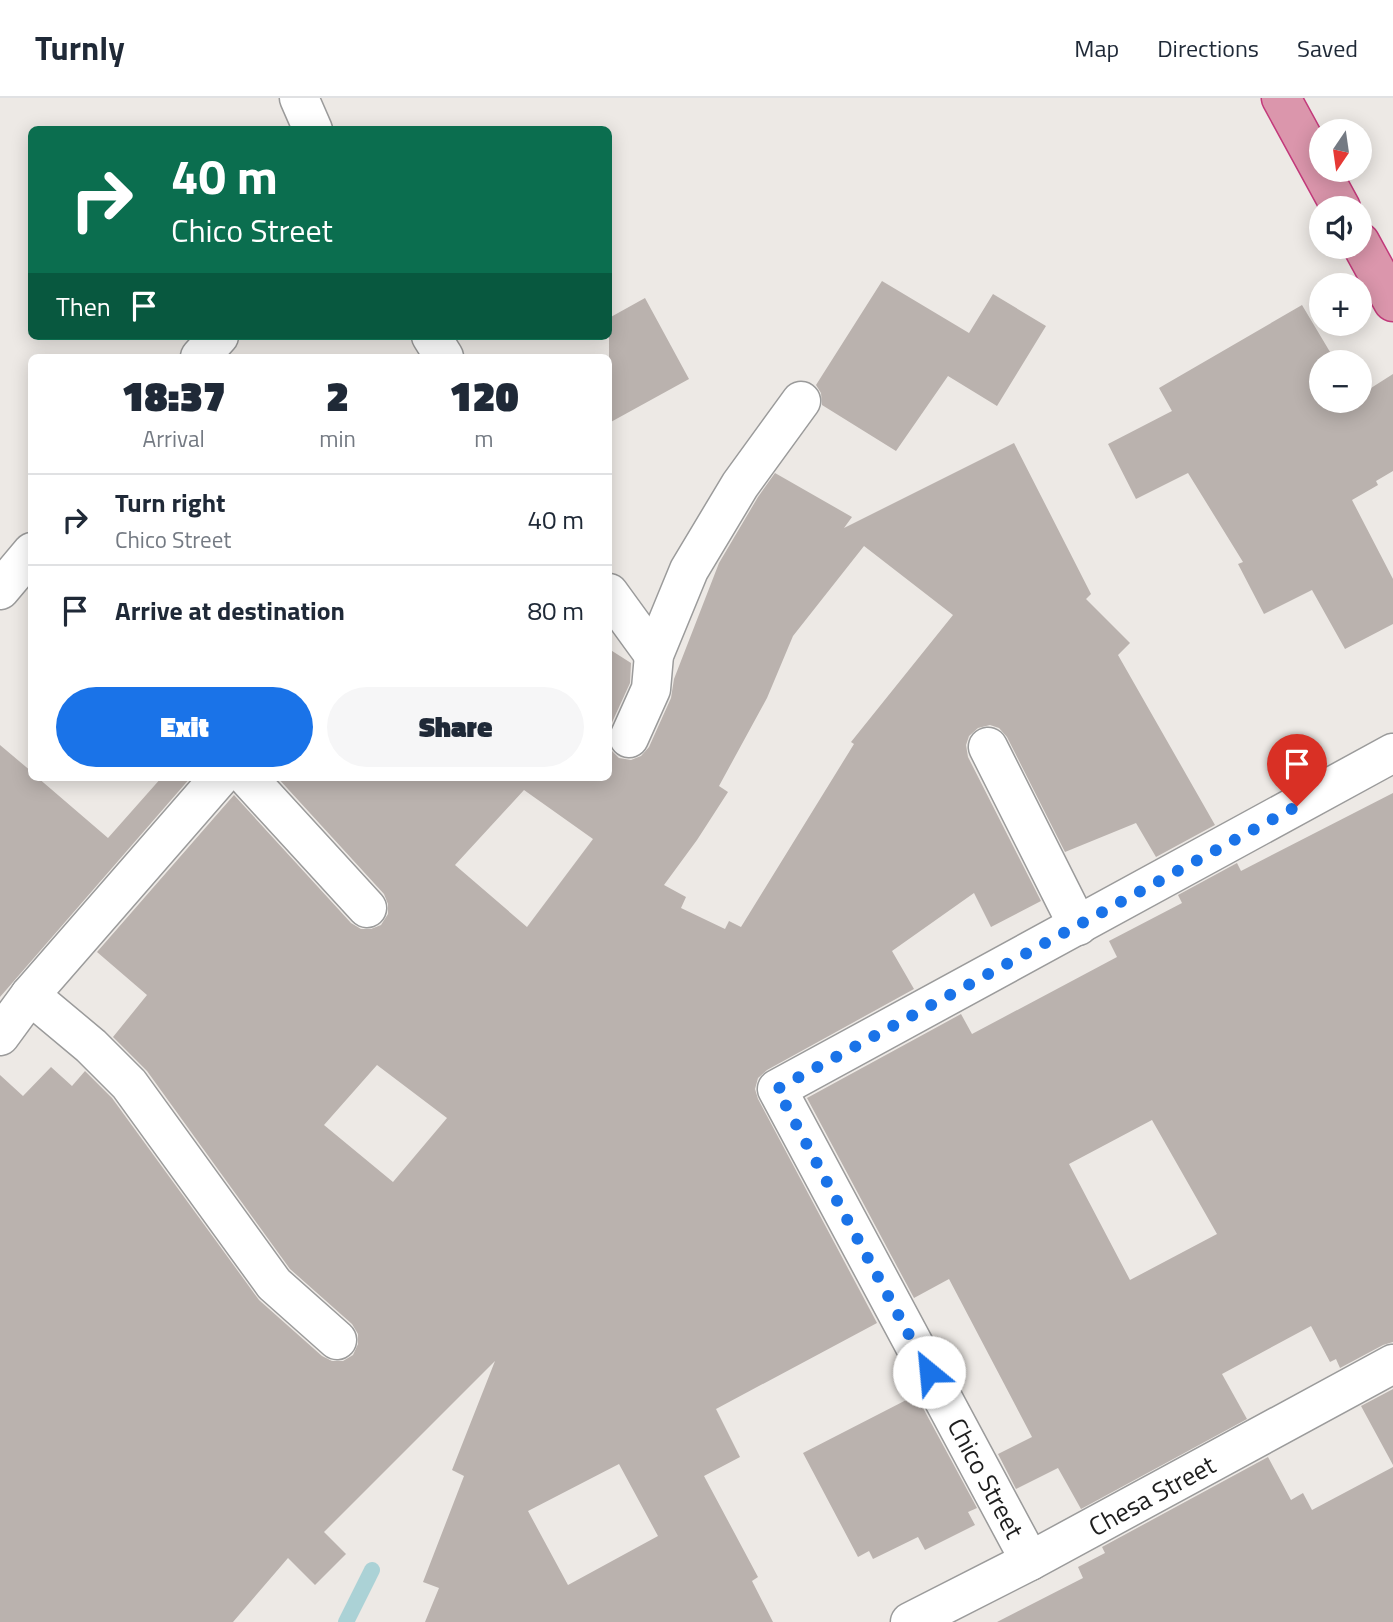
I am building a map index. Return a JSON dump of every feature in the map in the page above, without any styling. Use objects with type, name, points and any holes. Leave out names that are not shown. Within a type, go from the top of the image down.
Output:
[{"type":"highway","points":[[1281,98],[1334,196]]},
{"type":"highway","points":[[1369,259],[1393,302]]},
{"type":"street","points":[[299,98],[311,126]]},
{"type":"street","points":[[203,354],[215,340]]},
{"type":"street","points":[[629,738],[651,689],[654,654],[689,570],[740,485],[801,401]]},
{"type":"street","points":[[0,590],[28,557]]},
{"type":"street","points":[[612,597],[654,654]]},
{"type":"street","points":[[988,747],[1078,926]]},
{"type":"street","name":"Chico Street","points":[[1030,1561],[777,1089],[1393,753]]},
{"type":"street","points":[[0,1036],[30,995],[217,781]]},
{"type":"street","points":[[251,781],[367,908]]},
{"type":"street","points":[[30,995],[91,1046],[129,1084],[274,1284],[337,1340]]},
{"type":"street","name":"Chesa Street","points":[[910,1622],[1030,1561],[1393,1364]]},
{"type":"building","points":[[882,281],[969,333],[993,294],[1046,326],[997,406],[948,376],[896,451],[822,405],[821,393],[816,385]]},
{"type":"building","points":[[645,298],[689,379],[612,421],[612,354],[609,354],[609,340],[612,340],[612,316]]},
{"type":"building","points":[[1302,305],[1309,317],[1309,336],[1320,336],[1329,350],[1309,350],[1309,413],[1372,413],[1372,387],[1393,374],[1393,471],[1376,481],[1378,485],[1352,500],[1393,579],[1393,624],[1345,649],[1312,590],[1264,614],[1238,564],[1243,562],[1188,473],[1136,499],[1108,444],[1172,411],[1159,388]]},
{"type":"building","points":[[1014,443],[1091,594],[1086,599],[1130,643],[1118,655],[1215,825],[1156,857],[1136,823],[1065,852],[1007,737],[999,728],[990,725],[978,728],[969,736],[966,745],[968,757],[1041,901],[991,927],[974,893],[892,951],[914,989],[767,1070],[758,1078],[755,1089],[758,1099],[877,1323],[716,1409],[740,1457],[704,1476],[758,1577],[752,1581],[773,1622],[425,1622],[439,1588],[423,1582],[464,1476],[452,1470],[495,1361],[324,1532],[346,1554],[315,1585],[288,1558],[233,1622],[0,1622],[0,1075],[23,1096],[51,1067],[72,1086],[85,1071],[112,1098],[259,1300],[322,1356],[332,1361],[343,1361],[353,1355],[358,1344],[358,1334],[352,1324],[290,1269],[147,1071],[113,1037],[147,995],[97,952],[234,795],[351,923],[361,929],[381,925],[388,914],[384,894],[281,781],[612,781],[612,751],[619,758],[631,760],[641,756],[649,747],[671,698],[674,679],[719,563],[775,473],[852,517],[844,528]],"holes":[[[864,546],[953,615],[851,742],[854,744],[741,927],[729,921],[725,929],[681,908],[686,897],[664,885],[728,792],[719,786],[767,698],[793,636]],[[524,790],[593,839],[527,927],[455,865]],[[377,1065],[447,1118],[393,1182],[324,1125]],[[619,1464],[658,1536],[568,1585],[528,1511]]]},
{"type":"building","points":[[612,651],[631,663],[630,683],[612,722]]},
{"type":"building","points":[[0,745],[28,769],[28,781],[42,781],[108,838],[158,781],[188,781],[0,997]]},
{"type":"building","points":[[1393,793],[1393,1342],[1340,1368],[1336,1359],[1330,1362],[1311,1326],[1222,1374],[1247,1419],[1081,1509],[1058,1468],[1016,1489],[998,1454],[1032,1437],[949,1279],[914,1298],[807,1098],[961,1014],[972,1034],[1117,957],[1109,941],[1182,903],[1178,895],[1237,863],[1241,871]],"holes":[[[1152,1120],[1217,1234],[1130,1280],[1069,1164]]]},
{"type":"building","points":[[1393,1389],[1393,1465],[1361,1406]]},
{"type":"building","points":[[916,1395],[977,1508],[968,1512],[975,1525],[925,1550],[918,1537],[873,1559],[869,1551],[858,1557],[803,1453]]},
{"type":"building","points":[[1268,1457],[1291,1500],[1303,1493],[1312,1510],[1393,1467],[1393,1622],[997,1622],[1083,1578],[1078,1567],[1105,1553],[1102,1547]]},
{"type":"waterway","points":[[346,1622],[372,1570]]},
{"type":"route","points":[[929,1372],[777,1089],[1297,806]]}]
